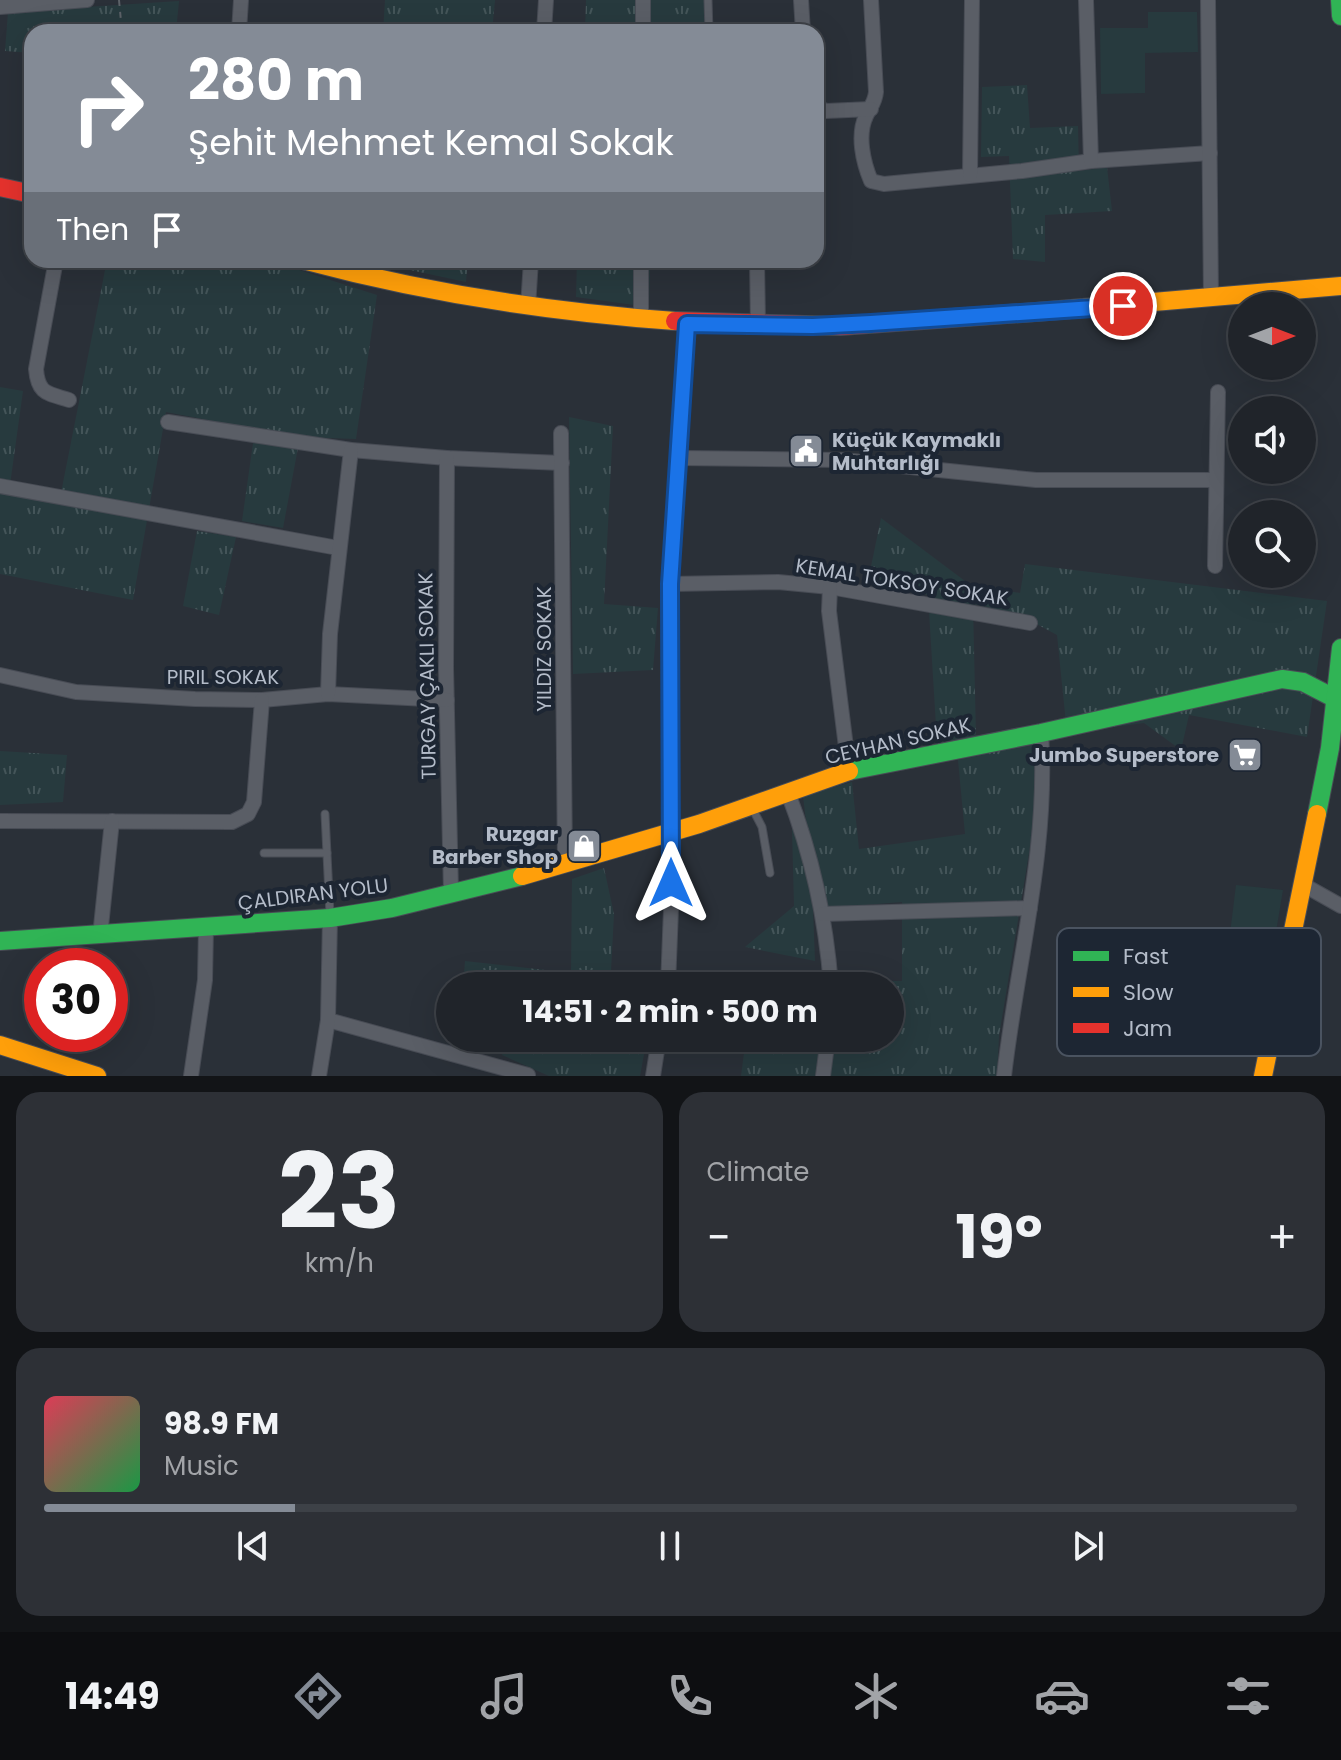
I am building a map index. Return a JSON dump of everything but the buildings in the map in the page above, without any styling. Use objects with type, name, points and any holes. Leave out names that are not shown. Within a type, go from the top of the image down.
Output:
[{"type":"street","points":[[0,7],[87,0]]},
{"type":"street","points":[[240,24],[241,0]]},
{"type":"street","points":[[544,24],[546,0]]},
{"type":"street","points":[[643,0],[643,24]]},
{"type":"street","points":[[801,0],[802,24]]},
{"type":"street","points":[[871,0],[876,92],[862,132],[863,164],[871,181],[884,184],[1091,161],[1210,153]]},
{"type":"street","points":[[970,175],[972,0]]},
{"type":"street","points":[[1086,0],[1091,161]]},
{"type":"street","points":[[1208,0],[1211,299]]},
{"type":"street","points":[[1340,0],[1341,16]]},
{"type":"street","points":[[824,110],[871,109]]},
{"type":"street","points":[[0,187],[24,192]]},
{"type":"street","points":[[55,268],[36,369],[37,384],[45,393],[69,400]]},
{"type":"street","points":[[333,268],[411,289],[528,307],[687,324],[871,323],[1211,299],[1341,286]]},
{"type":"street","points":[[528,307],[530,268]]},
{"type":"street","points":[[641,268],[641,319]]},
{"type":"street","points":[[757,268],[758,324]]},
{"type":"street","points":[[668,972],[670,584],[687,324]]},
{"type":"street","points":[[1215,566],[1218,392]]},
{"type":"street","points":[[168,422],[351,450],[562,463]]},
{"type":"street","points":[[561,433],[565,865]]},
{"type":"street","points":[[328,694],[338,548],[351,450]]},
{"type":"street","points":[[447,458],[451,892]]},
{"type":"street","points":[[679,458],[843,460],[1036,480],[1216,480]]},
{"type":"street","points":[[0,486],[338,548]]},
{"type":"street","name":"KEMAL TOKSOY SOKAK","points":[[670,584],[778,582],[830,587],[1030,623]]},
{"type":"street","points":[[830,587],[829,611],[849,771]]},
{"type":"street","points":[[1293,928],[1336,750],[1336,699],[1341,648]]},
{"type":"street","points":[[0,675],[76,692],[262,700],[328,694],[447,700]]},
{"type":"street","name":"CEYHAN SOKAK","points":[[0,941],[330,918],[392,908],[565,865],[751,806],[849,771],[1041,733],[1282,679],[1303,682],[1336,699]]},
{"type":"street","points":[[0,821],[232,822],[248,814],[254,802],[262,700]]},
{"type":"street","points":[[1004,1076],[1030,908],[1043,763],[1041,733]]},
{"type":"street","points":[[788,793],[797,815],[823,914],[829,972]]},
{"type":"street","points":[[100,936],[112,821]]},
{"type":"street","points":[[1302,884],[1341,906]]},
{"type":"street","points":[[823,914],[1030,908]]},
{"type":"street","points":[[319,1076],[328,1020],[330,918]]},
{"type":"street","points":[[191,1076],[205,980],[206,928]]},
{"type":"street","points":[[328,1020],[528,1075]]},
{"type":"street","points":[[0,1045],[97,1076]]},
{"type":"street","points":[[653,1076],[657,1052]]},
{"type":"street","points":[[823,1076],[826,1052]]},
{"type":"street","points":[[1263,1076],[1267,1056]]},
{"type":"lane","points":[[708,0],[709,24]]},
{"type":"lane","points":[[751,806],[762,827],[770,873]]},
{"type":"lane","points":[[325,814],[330,918]]},
{"type":"lane","points":[[264,853],[327,853]]},
{"type":"path","points":[[119,0],[121,24]]},
{"type":"green space","points":[[385,0],[495,0],[493,24],[384,24]]},
{"type":"green space","points":[[586,0],[707,0],[706,24],[585,24]]},
{"type":"green space","points":[[179,1],[177,24],[24,24],[24,52],[5,51],[8,12]]},
{"type":"green space","points":[[1148,12],[1197,12],[1198,52],[1145,53],[1145,93],[1101,94],[1100,28],[1148,28]]},
{"type":"green space","points":[[1027,85],[1030,128],[1078,126],[1079,171],[1107,167],[1112,211],[1045,215],[1045,262],[1013,259],[1009,156],[981,157],[982,87]]},
{"type":"green space","points":[[105,268],[293,268],[377,295],[356,439],[300,437],[283,528],[242,521],[255,429],[166,412],[133,600],[0,574],[0,387],[23,391],[9,492],[59,503]]},
{"type":"green space","points":[[400,268],[467,268],[466,282]]},
{"type":"green space","points":[[577,268],[650,268],[649,307],[576,297]]},
{"type":"green space","points":[[569,417],[613,426],[604,604],[658,608],[653,670],[573,674]]},
{"type":"green space","points":[[881,518],[969,584],[1020,593],[1025,564],[1327,601],[1307,737],[1189,715],[1181,750],[1144,723],[1067,733],[1057,635],[1018,614],[973,604],[976,737],[937,742],[928,595],[868,581]]},
{"type":"green space","points":[[197,531],[236,537],[219,615],[183,606]]},
{"type":"green space","points":[[1048,737],[999,1036],[997,1076],[741,1076],[744,1052],[904,1052],[902,902],[813,909],[815,961],[745,947],[794,906],[792,829],[806,821],[803,796],[852,782],[859,849],[965,834],[958,760]]},
{"type":"green space","points":[[0,751],[67,755],[63,802],[0,805]]},
{"type":"green space","points":[[604,868],[614,914],[611,971],[659,972],[571,972],[572,879]]},
{"type":"green space","points":[[1236,885],[1283,890],[1277,928],[1231,928]]},
{"type":"green space","points":[[465,961],[562,972],[464,972]]},
{"type":"green space","points":[[503,1052],[644,1052],[640,1076],[549,1076],[502,1055]]},
{"type":"traffic: fast","points":[[1340,0],[1341,16]]},
{"type":"traffic: fast","points":[[1317,814],[1330,748],[1341,648]]},
{"type":"traffic: fast","points":[[849,771],[1041,733],[1282,679],[1303,682],[1336,699]]},
{"type":"traffic: fast","points":[[0,941],[330,918],[392,908],[522,876]]},
{"type":"traffic: slow","points":[[334,268],[488,300],[675,321]]},
{"type":"traffic: slow","points":[[1036,312],[1341,286]]},
{"type":"traffic: slow","points":[[522,876],[699,824],[849,771]]},
{"type":"traffic: slow","points":[[1294,928],[1317,814]]},
{"type":"traffic: slow","points":[[0,1045],[97,1076]]},
{"type":"traffic: slow","points":[[1263,1076],[1267,1056]]},
{"type":"traffic: jam","points":[[0,187],[24,192]]},
{"type":"traffic: jam","points":[[675,321],[840,326],[1036,312]]},
{"type":"place","name":"Küçük Kaymaklı Muhtarlığı","points":[[806,451]]},
{"type":"place","name":"Jumbo Superstore","points":[[1245,755]]},
{"type":"place","name":"Ruzgar Barber Shop","points":[[584,846]]},
{"type":"route","points":[[671,883],[670,584],[687,324],[813,326],[1123,306]]}]
